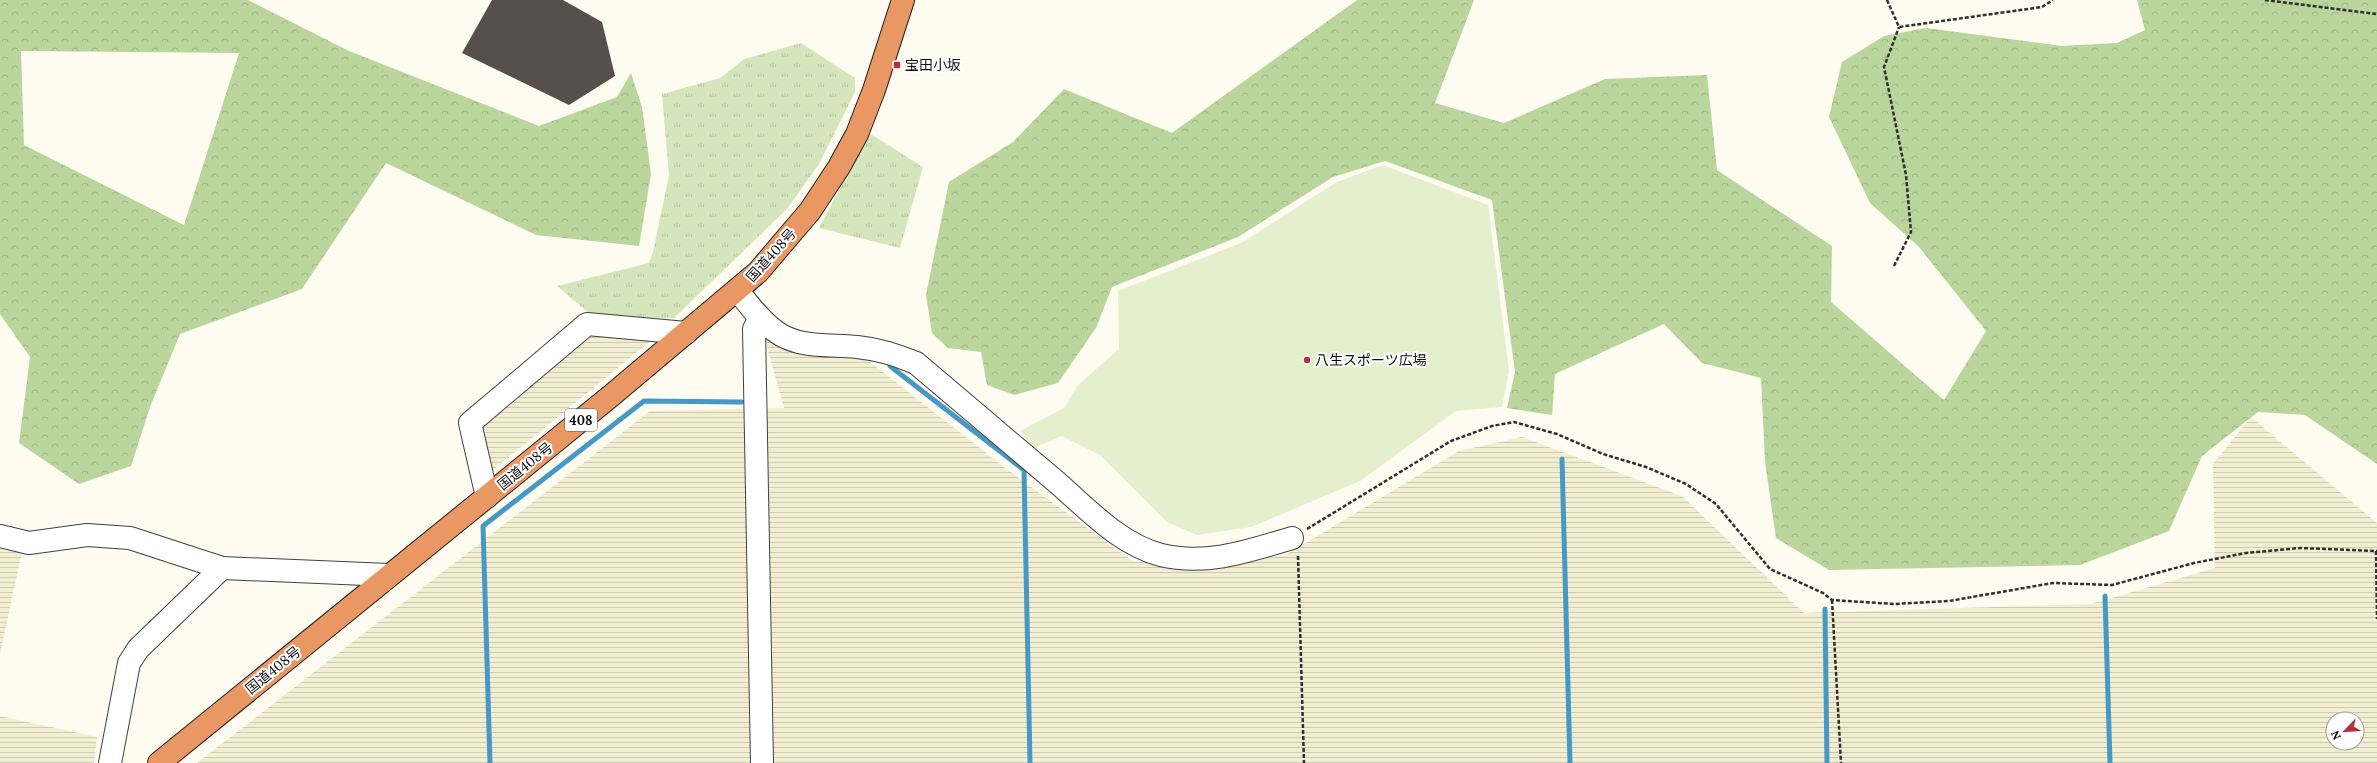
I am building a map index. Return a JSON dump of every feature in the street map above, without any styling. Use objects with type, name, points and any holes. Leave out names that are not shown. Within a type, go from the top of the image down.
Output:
[{"type":"highway","name":"国道408号","points":[[160,763],[738,291],[777,252],[810,211],[839,167],[857,134],[874,90],[903,0]]},
{"type":"street","points":[[738,291],[760,318],[776,332],[789,338],[820,347],[856,347],[886,351],[916,363],[1107,526],[1146,550],[1175,558],[1195,560],[1219,558],[1249,552],[1292,538]]},
{"type":"street","points":[[760,318],[754,329],[762,763]]},
{"type":"street","points":[[487,497],[470,423],[587,324],[686,333]]},
{"type":"street","points":[[0,536],[29,543],[87,535],[130,538],[222,568],[389,575]]},
{"type":"street","points":[[110,763],[129,663],[138,648],[222,568]]},
{"type":"path","points":[[1887,0],[1899,27],[1884,67],[1906,175],[1911,232],[1894,266]]},
{"type":"path","points":[[1899,27],[2042,7],[2053,0]]},
{"type":"path","points":[[2265,0],[2377,14]]},
{"type":"path","points":[[1304,763],[1298,557],[1297,547],[1292,538],[1451,441],[1492,426],[1514,422],[1557,434],[1603,454],[1686,484],[1716,504],[1770,568],[1832,600],[1894,604],[1949,601],[2053,583],[2112,585],[2194,564],[2246,553],[2300,548],[2376,551],[2377,619]]},
{"type":"path","points":[[1832,600],[1841,763]]},
{"type":"shaded area","points":[[587,332],[653,339],[487,475],[477,423]]},
{"type":"shaded area","points":[[764,336],[865,358],[1008,470],[1134,562],[1284,556],[1459,451],[1522,437],[1682,496],[1804,613],[2091,604],[2215,568],[2213,464],[2251,417],[2377,523],[2377,763],[197,763],[650,411],[784,408]]},
{"type":"shaded area","points":[[0,546],[22,552],[0,654]]},
{"type":"shaded area","points":[[0,716],[97,737],[94,763],[0,763]]},
{"type":"green space","points":[[0,0],[248,0],[349,51],[539,126],[617,97],[631,73],[642,107],[651,174],[639,246],[536,235],[386,163],[302,289],[180,334],[150,407],[131,466],[79,484],[19,443],[30,357],[0,314]],"holes":[[[21,51],[239,53],[184,225],[24,145]]]},
{"type":"green space","points":[[1357,0],[1474,0],[1435,103],[1504,123],[1605,79],[1707,75],[1717,170],[1832,246],[1831,302],[1944,400],[1986,331],[1919,247],[1870,203],[1829,117],[1842,62],[1884,36],[1926,28],[2062,46],[2117,43],[2145,30],[2137,0],[2377,0],[2377,464],[2305,415],[2258,412],[2202,456],[2169,531],[2080,565],[1829,570],[1776,538],[1765,462],[1761,378],[1702,363],[1664,324],[1555,374],[1552,415],[1507,408],[1515,372],[1492,200],[1385,161],[1333,177],[1238,237],[1112,287],[1096,328],[1058,383],[1014,395],[987,385],[981,352],[948,348],[932,333],[926,295],[949,182],[1013,142],[1064,89],[1172,133]]},
{"type":"green space","points":[[801,43],[855,78],[855,92],[819,164],[787,209],[674,318],[597,320],[557,286],[649,263],[653,252],[669,175],[662,94],[720,78],[744,59]]},
{"type":"green space","points":[[869,133],[923,167],[900,248],[819,228]]},
{"type":"green space","name":"八生スポーツ広場","points":[[1383,165],[1488,205],[1509,371],[1502,407],[1456,411],[1360,481],[1251,527],[1197,535],[1167,522],[1100,455],[1062,436],[1034,448],[1020,431],[1064,408],[1078,385],[1119,349],[1118,291],[1241,243],[1337,182]]},
{"type":"building","points":[[492,0],[563,0],[602,22],[615,76],[569,105],[462,53]]},
{"type":"waterway","points":[[890,366],[1024,470],[1030,763]]},
{"type":"waterway","points":[[490,763],[483,526],[644,401],[742,402]]},
{"type":"waterway","points":[[1562,459],[1570,763]]},
{"type":"waterway","points":[[2105,596],[2110,763]]},
{"type":"waterway","points":[[1825,609],[1827,763]]},
{"type":"place","name":"宝田小坂","points":[[897,65]]},
{"type":"place","name":"八生スポーツ広場","points":[[1307,360]]}]
